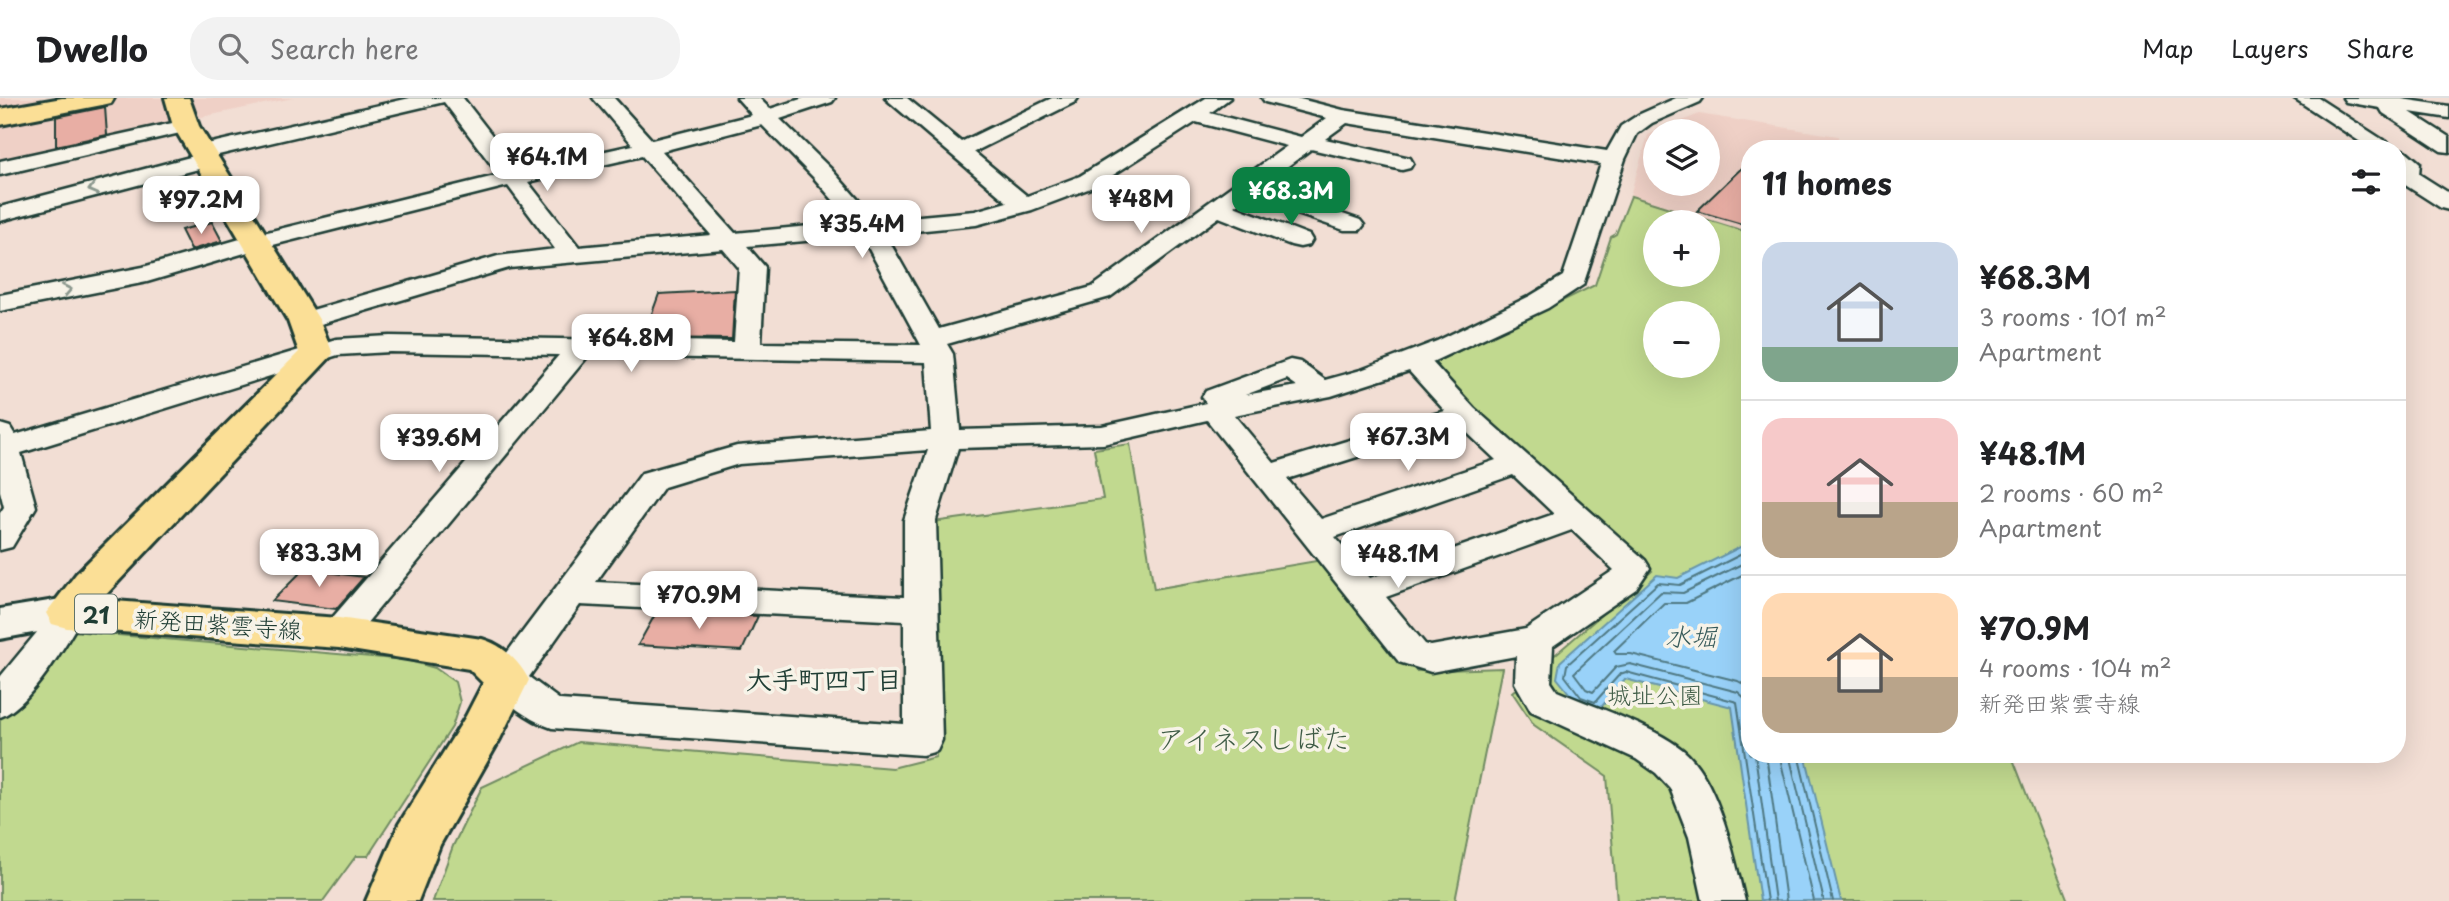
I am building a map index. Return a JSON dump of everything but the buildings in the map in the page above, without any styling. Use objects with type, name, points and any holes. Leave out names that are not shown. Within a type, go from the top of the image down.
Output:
[{"type":"main road","points":[[0,117],[102,98]]},
{"type":"main road","points":[[177,98],[187,126],[310,338]]},
{"type":"main road","name":"21","points":[[67,613],[310,338]]},
{"type":"main road","name":"新発田紫雲寺線","points":[[67,613],[339,633],[482,655],[507,680]]},
{"type":"main road","points":[[392,901],[417,839],[484,726],[507,680]]},
{"type":"street","points":[[0,214],[204,156],[437,98]]},
{"type":"street","points":[[452,98],[572,255]]},
{"type":"street","points":[[603,98],[752,267],[747,352]]},
{"type":"street","points":[[747,98],[822,173],[870,228],[936,347],[946,439],[920,520],[923,740],[552,713],[507,680],[653,480],[737,455],[946,439],[1103,435],[1155,421],[1290,368],[1321,390]]},
{"type":"street","points":[[0,303],[147,274],[256,242],[768,118],[825,98]]},
{"type":"street","points":[[895,98],[1024,205]]},
{"type":"street","points":[[960,151],[1068,98]]},
{"type":"street","points":[[0,539],[20,507],[3,441],[310,338],[507,261],[976,218],[1024,205],[1087,181],[1220,98]]},
{"type":"street","points":[[1272,98],[1343,116],[1614,159]]},
{"type":"street","points":[[1155,421],[1216,412],[1321,390],[1371,376],[1414,360],[1539,302],[1574,280],[1614,159],[1628,130],[1645,118],[1693,98]]},
{"type":"street","points":[[2304,98],[2372,140]]},
{"type":"street","points":[[2353,98],[2449,112]]},
{"type":"street","points":[[2409,98],[2449,104]]},
{"type":"street","points":[[2377,100],[2449,146]]},
{"type":"street","points":[[1192,115],[1402,163]]},
{"type":"street","points":[[310,338],[336,347],[390,344],[747,352],[936,347],[1101,292],[1343,116]]},
{"type":"street","points":[[0,168],[187,126]]},
{"type":"street","points":[[2406,159],[2449,160]]},
{"type":"street","points":[[2406,172],[2407,176],[2449,203]]},
{"type":"street","points":[[1244,188],[1352,225]]},
{"type":"street","points":[[1217,208],[1300,240]]},
{"type":"street","points":[[339,633],[579,349]]},
{"type":"street","points":[[1216,412],[1412,653],[1431,659],[1535,640],[1624,581],[1633,568],[1464,414],[1414,360]]},
{"type":"street","points":[[1268,475],[1464,414]]},
{"type":"street","points":[[1316,533],[1517,463]]},
{"type":"street","points":[[1365,592],[1577,517]]},
{"type":"street","points":[[571,593],[922,610]]},
{"type":"street","points":[[0,624],[67,613]]},
{"type":"street","points":[[0,702],[51,639],[67,613]]},
{"type":"street","points":[[1535,640],[1533,683],[1544,701],[1650,748],[1670,762],[1686,780],[1709,837],[1724,901]]},
{"type":"shaded area","points":[[0,98],[293,98],[0,159]]},
{"type":"shaded area","points":[[1699,114],[1838,136],[1838,140],[1741,140],[1741,229],[1720,223],[1720,210],[1679,210],[1630,195],[1643,152],[1643,196],[1720,196],[1720,119],[1687,119]]},
{"type":"green space","name":"城址公園","points":[[1631,196],[1676,210],[1643,210],[1643,287],[1720,287],[1720,224],[1741,230],[1741,763],[2014,763],[2068,901],[1617,901],[1607,776],[1534,725],[1512,692],[1652,571],[1637,560],[1430,365],[1595,285],[1611,237],[1616,234]]},
{"type":"green space","name":"アイネスしばた","points":[[1130,444],[1154,589],[1322,560],[1416,671],[1502,668],[1455,901],[433,901],[453,846],[482,787],[578,742],[892,768],[936,757],[925,523],[1103,499],[1094,449]]},
{"type":"green space","points":[[72,631],[406,660],[435,668],[455,682],[460,702],[452,727],[368,856],[356,856],[323,901],[0,901],[0,719]]},
{"type":"water","name":"水堀","points":[[1741,546],[1741,763],[1807,763],[1841,901],[1760,901],[1732,707],[1625,679],[1598,711],[1577,703],[1557,678],[1560,662],[1657,575],[1678,578]]},
{"type":"district","name":"大手町四丁目","points":[[824,678]]}]
